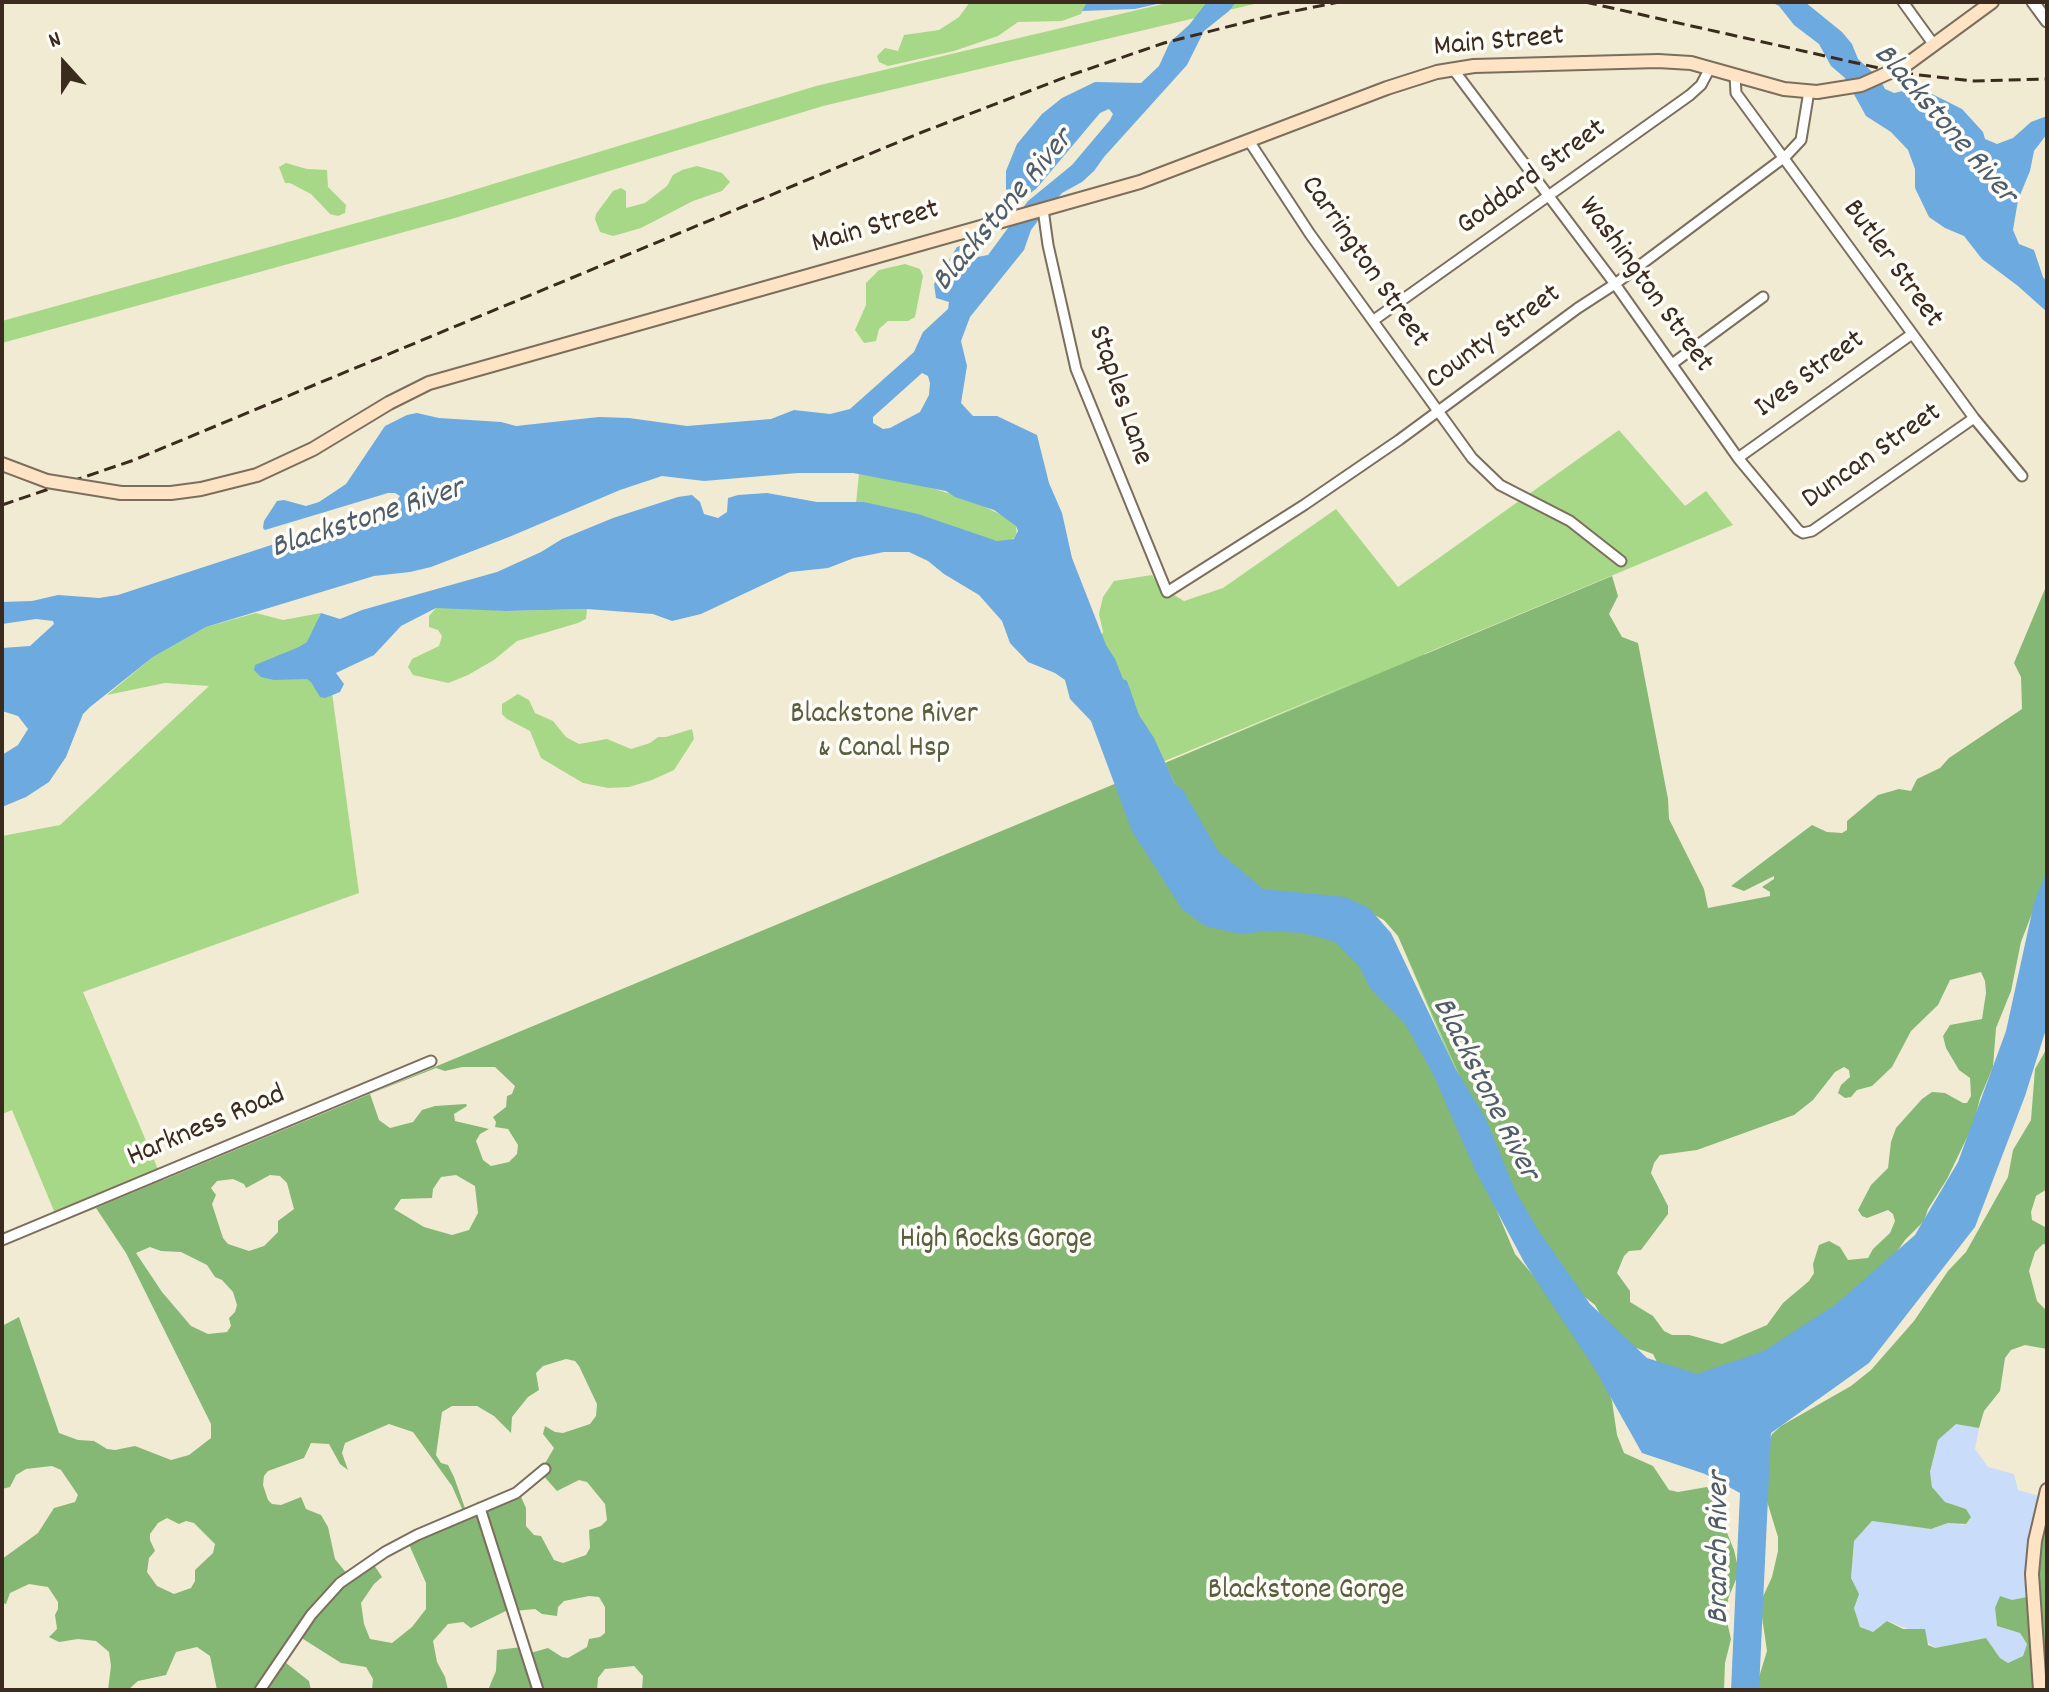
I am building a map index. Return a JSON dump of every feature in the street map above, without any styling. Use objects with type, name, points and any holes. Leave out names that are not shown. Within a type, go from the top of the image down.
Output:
[{"type":"main road","name":"Main Street","points":[[2,464],[47,481],[121,493],[201,489],[257,475],[303,454],[429,383],[1002,221],[1044,214],[1062,204],[1140,182],[1387,88],[1453,69],[1626,61],[1674,62],[1710,68],[1784,89],[1813,91],[1854,87],[1906,65],[1992,2]]},
{"type":"main road","points":[[2040,1690],[2032,1574],[2047,1490]]},
{"type":"street","points":[[1903,2],[1934,45]]},
{"type":"street","points":[[2033,2],[2047,21]]},
{"type":"street","name":"Goddard Street","points":[[1374,320],[1690,95],[1701,85],[1710,68]]},
{"type":"street","name":"Washington Street","points":[[1453,69],[1615,284],[1738,458],[1798,530]]},
{"type":"street","name":"Butler Street","points":[[1735,76],[1736,93],[1974,418],[2022,476]]},
{"type":"street","name":"County Street","points":[[1167,592],[1304,505],[1438,411],[1783,158],[1801,140],[1813,91]]},
{"type":"street","name":"Carrington Street","points":[[1249,141],[1310,234],[1472,458],[1500,485],[1570,521],[1621,561]]},
{"type":"street","name":"Staples Lane","points":[[1044,214],[1076,369],[1167,592]]},
{"type":"street","points":[[1672,364],[1763,297]]},
{"type":"street","name":"Ives Street","points":[[1738,458],[1912,334]]},
{"type":"street","name":"Duncan Street","points":[[1798,530],[1803,533],[1812,531],[1974,418]]},
{"type":"street","name":"Harkness Road","points":[[2,1240],[431,1061]]},
{"type":"street","points":[[260,1690],[311,1615],[340,1583],[393,1548],[516,1493],[545,1469]]},
{"type":"street","points":[[480,1508],[538,1690]]},
{"type":"shaded area","points":[[1956,1423],[1979,1428],[1975,1449],[1988,1467],[2014,1474],[2018,1490],[2042,1497],[2031,1596],[1995,1608],[1997,1626],[2020,1633],[2027,1644],[2023,1656],[2008,1663],[2000,1658],[1986,1638],[1935,1648],[1913,1631],[1888,1621],[1873,1632],[1860,1627],[1854,1608],[1851,1578],[1854,1541],[1872,1521],[1931,1529],[1948,1523],[1965,1525],[1971,1517],[1966,1509],[1945,1502],[1932,1487],[1930,1473],[1938,1440]]},
{"type":"green space","points":[[970,2],[1087,2],[1081,14],[1062,21],[1018,22],[998,36],[954,51],[888,66],[879,62],[877,56],[885,48],[898,51],[904,35],[939,30],[959,17]]},
{"type":"green space","points":[[1171,2],[1263,2],[823,106],[455,218],[2,343],[2,321],[447,198],[816,86]]},
{"type":"green space","points":[[286,163],[327,170],[328,187],[346,205],[345,213],[338,216],[330,214],[311,194],[285,183],[279,167]]},
{"type":"green space","points":[[697,166],[722,173],[730,182],[722,191],[693,201],[641,228],[613,236],[600,232],[596,214],[613,191],[621,188],[626,191],[626,208],[645,203],[667,186],[673,175]]},
{"type":"green space","points":[[905,264],[920,269],[923,276],[915,317],[908,321],[888,321],[879,329],[876,341],[864,343],[855,330],[866,305],[866,283],[879,270]]},
{"type":"green space","points":[[1619,430],[1685,506],[1706,491],[1733,525],[1424,654],[1625,1030],[1495,1150],[1450,1059],[1398,936],[1384,920],[1344,898],[1165,763],[1360,680],[1148,768],[1092,657],[1103,632],[1099,614],[1103,597],[1114,581],[1152,575],[1159,586],[1184,601],[1223,588],[1336,509],[1398,587]]},
{"type":"green space","points":[[859,474],[922,485],[974,501],[1007,518],[1016,526],[1017,537],[997,541],[856,503]]},
{"type":"green space","points":[[2047,567],[2047,874],[2021,942],[2011,991],[1996,1028],[1993,1067],[1974,1123],[1924,1221],[1892,1259],[1846,1299],[1772,1351],[1705,1381],[1658,1364],[1653,1354],[1628,1345],[1610,1332],[1595,1305],[1572,1287],[1513,1197],[1398,936],[1384,920],[1344,898],[1247,895],[1186,807],[1165,763],[1612,576],[1618,596],[1609,614],[1622,637],[1638,643],[1668,799],[1669,819],[1704,889],[1708,908],[1770,896],[1770,892],[1762,887],[1774,876],[1744,891],[1731,886],[1812,825],[1827,832],[1842,833],[1847,830],[1847,821],[1878,795],[1899,789],[1911,791],[1917,779],[1940,768],[1949,758],[2022,709],[2021,677],[2014,663],[2045,589]],"holes":[[[1981,972],[1985,981],[1982,1019],[1950,1025],[1943,1036],[1959,1070],[1970,1078],[1971,1096],[1967,1103],[1963,1103],[1945,1093],[1932,1092],[1896,1128],[1888,1168],[1871,1185],[1858,1210],[1867,1218],[1888,1210],[1895,1221],[1890,1233],[1868,1258],[1848,1260],[1840,1247],[1829,1241],[1819,1245],[1813,1264],[1814,1273],[1809,1281],[1783,1303],[1767,1325],[1722,1344],[1689,1335],[1672,1335],[1664,1331],[1653,1316],[1630,1302],[1630,1291],[1617,1273],[1624,1256],[1629,1251],[1641,1250],[1668,1214],[1668,1206],[1651,1173],[1660,1155],[1697,1150],[1794,1115],[1813,1100],[1835,1072],[1844,1067],[1849,1070],[1850,1077],[1838,1093],[1845,1098],[1851,1097],[1857,1090],[1872,1086],[1892,1067],[1911,1031],[1938,1005],[1950,980]]]},
{"type":"green space","points":[[436,608],[506,611],[587,609],[586,619],[517,641],[494,660],[448,683],[413,675],[408,667],[412,659],[439,646],[442,636],[438,630],[429,627],[429,616]]},
{"type":"green space","points":[[256,613],[283,620],[321,613],[318,619],[322,618],[359,893],[83,992],[163,1181],[59,1223],[12,1110],[2,1114],[2,836],[60,825],[209,686],[165,683],[107,695],[153,657],[206,627]]},
{"type":"green space","points":[[518,694],[529,700],[535,713],[553,721],[566,737],[579,744],[607,739],[631,749],[658,737],[692,729],[694,739],[674,770],[652,780],[629,787],[608,788],[583,783],[541,758],[530,731],[502,714],[502,704]]},
{"type":"green space","points":[[1124,780],[1273,923],[1373,942],[1467,1140],[1515,1254],[1550,1295],[1605,1381],[1624,1453],[1653,1466],[1669,1490],[1678,1492],[1707,1487],[1710,1491],[1734,1550],[1739,1572],[1728,1599],[1727,1622],[1731,1639],[1725,1663],[1724,1690],[642,1690],[643,1676],[634,1666],[605,1669],[598,1678],[597,1690],[488,1690],[496,1671],[497,1650],[522,1647],[527,1654],[548,1648],[568,1658],[587,1647],[589,1639],[605,1633],[605,1607],[599,1597],[589,1596],[564,1601],[558,1607],[557,1616],[542,1614],[535,1609],[510,1609],[471,1628],[463,1622],[448,1624],[433,1641],[448,1690],[372,1690],[373,1679],[366,1667],[341,1663],[300,1637],[281,1659],[309,1681],[311,1690],[217,1690],[210,1656],[197,1647],[176,1652],[166,1675],[138,1681],[128,1690],[108,1690],[109,1652],[96,1641],[78,1639],[59,1642],[49,1637],[57,1629],[55,1615],[58,1602],[48,1587],[29,1584],[10,1593],[6,1604],[2,1603],[2,1559],[38,1533],[54,1508],[75,1502],[78,1495],[61,1470],[52,1466],[26,1469],[16,1475],[10,1487],[2,1489],[2,1326],[19,1317],[59,1433],[78,1440],[94,1441],[107,1449],[135,1446],[171,1460],[189,1455],[211,1438],[211,1424],[126,1253],[96,1208]],"holes":[[[462,1067],[495,1067],[515,1086],[512,1094],[507,1096],[506,1107],[493,1117],[495,1127],[508,1129],[518,1145],[517,1154],[509,1162],[491,1166],[483,1160],[476,1141],[480,1134],[489,1129],[455,1121],[454,1114],[466,1104],[422,1110],[413,1122],[390,1128],[379,1120],[370,1094],[436,1068],[445,1071]],[[270,1175],[280,1176],[287,1183],[294,1209],[278,1221],[278,1232],[264,1246],[249,1251],[228,1244],[223,1238],[212,1204],[216,1195],[211,1188],[217,1181],[233,1179],[246,1188]],[[456,1175],[475,1186],[478,1213],[469,1230],[452,1235],[424,1227],[394,1209],[401,1199],[432,1198],[433,1189],[441,1177]],[[150,1247],[181,1252],[207,1265],[215,1277],[233,1292],[237,1305],[229,1318],[231,1326],[227,1332],[208,1334],[191,1326],[162,1292],[136,1253]],[[566,1359],[575,1361],[597,1404],[596,1416],[590,1424],[563,1433],[545,1426],[543,1434],[554,1448],[540,1472],[557,1491],[579,1480],[587,1482],[605,1504],[607,1520],[589,1530],[590,1548],[586,1555],[563,1563],[554,1560],[541,1536],[534,1535],[526,1526],[526,1508],[518,1490],[466,1511],[448,1465],[441,1463],[436,1455],[442,1412],[452,1406],[477,1406],[494,1416],[511,1433],[512,1417],[528,1397],[539,1390],[536,1373],[543,1366]],[[389,1424],[413,1432],[452,1486],[463,1511],[407,1540],[426,1583],[426,1609],[412,1627],[392,1643],[370,1639],[364,1624],[361,1603],[382,1577],[372,1562],[348,1575],[335,1559],[328,1527],[321,1515],[306,1509],[301,1497],[281,1505],[272,1504],[263,1485],[268,1471],[304,1458],[311,1443],[329,1444],[340,1464],[348,1470],[342,1453],[345,1443]],[[167,1518],[179,1524],[186,1521],[194,1523],[215,1544],[213,1553],[195,1570],[191,1588],[174,1594],[157,1586],[147,1572],[149,1558],[155,1551],[150,1534],[158,1523]]]},
{"type":"green space","points":[[2047,1048],[2047,1189],[2036,1196],[2031,1212],[2032,1220],[2047,1228],[2047,1245],[2043,1244],[2035,1252],[2029,1271],[2037,1301],[2047,1311],[2047,1349],[2025,1345],[2011,1350],[2005,1358],[2000,1391],[1984,1411],[1979,1428],[1956,1424],[1938,1440],[1930,1472],[1932,1487],[1945,1502],[1966,1509],[1971,1517],[1966,1524],[1948,1523],[1931,1529],[1872,1521],[1854,1541],[1851,1578],[1859,1594],[1854,1608],[1860,1627],[1873,1632],[1887,1621],[1903,1629],[1925,1629],[1928,1645],[1935,1648],[1986,1638],[2000,1658],[2008,1663],[2023,1656],[2027,1644],[2020,1633],[1997,1626],[1995,1608],[2000,1596],[2012,1600],[2032,1596],[2047,1487],[2047,1690],[1755,1690],[1767,1651],[1760,1603],[1772,1577],[1778,1551],[1778,1537],[1758,1472],[1772,1434],[1851,1386],[1871,1370],[1914,1321],[1948,1271],[1966,1252],[2008,1177],[2013,1150],[2031,1120],[2035,1069]]},
{"type":"water","points":[[1087,2],[1166,2],[1135,9],[1082,11]]},
{"type":"water","name":"Blackstone River","points":[[1207,2],[1236,2],[1204,31],[1187,65],[1094,171],[1062,193],[1040,218],[1031,230],[1024,250],[970,317],[961,341],[967,366],[961,403],[973,416],[997,416],[1037,435],[1049,483],[1062,513],[1072,558],[1106,645],[1123,679],[1127,681],[1139,715],[1154,738],[1175,784],[1183,790],[1218,851],[1263,889],[1345,897],[1369,908],[1391,933],[1455,1068],[1485,1117],[1515,1190],[1538,1230],[1590,1304],[1647,1358],[1697,1374],[1764,1351],[1835,1305],[1915,1235],[1958,1162],[2006,1031],[2034,903],[2047,870],[2047,1026],[2025,1096],[1975,1227],[1869,1363],[1771,1433],[1759,1690],[1731,1690],[1740,1493],[1705,1474],[1642,1453],[1593,1366],[1524,1262],[1475,1170],[1433,1074],[1405,1024],[1370,988],[1359,966],[1335,942],[1303,933],[1268,931],[1240,934],[1205,926],[1182,909],[1132,831],[1091,721],[1070,699],[1065,680],[1028,662],[1010,643],[1002,621],[979,595],[909,552],[884,552],[854,558],[828,568],[790,572],[701,614],[672,621],[653,614],[587,609],[506,611],[436,608],[401,626],[374,655],[336,673],[344,684],[340,692],[325,698],[320,697],[307,679],[274,680],[261,677],[254,670],[255,665],[307,642],[321,613],[340,619],[497,572],[562,539],[678,497],[692,495],[700,502],[704,514],[718,518],[727,512],[728,498],[738,495],[767,493],[817,502],[864,502],[918,514],[997,541],[1014,539],[1018,531],[1016,526],[994,510],[946,491],[853,473],[798,473],[704,481],[662,476],[431,567],[374,576],[206,627],[153,657],[90,707],[83,714],[66,757],[49,782],[26,797],[2,807],[2,755],[18,745],[28,729],[18,716],[2,711],[2,648],[30,646],[54,624],[53,621],[36,619],[2,624],[2,602],[32,601],[58,595],[99,598],[118,595],[394,505],[400,496],[388,493],[265,530],[263,528],[277,501],[306,506],[319,502],[346,484],[385,426],[407,415],[417,413],[516,426],[599,417],[687,426],[771,419],[794,410],[830,414],[850,409],[914,352],[923,332],[948,309],[949,302],[936,298],[934,284],[957,247],[970,243],[977,257],[988,255],[1028,201],[1072,165],[1113,114],[1109,109],[1100,113],[1036,189],[1026,196],[1006,196],[1006,171],[1017,144],[1042,114],[1062,98],[1095,82],[1141,83],[1159,66],[1170,42],[1189,25]],"holes":[[[922,373],[928,376],[929,395],[920,412],[890,428],[883,429],[873,423],[873,417]]]},
{"type":"water","name":"Blackstone River","points":[[1771,2],[1805,2],[1842,32],[1852,44],[1858,59],[1880,79],[1885,89],[1894,93],[1924,90],[1962,109],[1983,132],[1985,139],[1997,144],[2013,138],[2031,122],[2047,116],[2047,134],[2034,151],[2030,171],[2018,200],[2013,230],[2019,244],[2034,250],[2047,282],[2047,312],[1982,259],[1964,236],[1929,217],[1915,188],[1915,169],[1908,150],[1891,132],[1866,116],[1845,78],[1831,66],[1819,44]]},
{"type":"railway","points":[[2,505],[134,460],[920,133],[1071,75],[1164,43],[1339,2]]},
{"type":"railway","points":[[1585,2],[1901,73],[1974,81],[2047,79]]},
{"type":"park label","name":"Blackstone River & Canal Hsp","points":[[884,734]]},
{"type":"park label","name":"High Rocks Gorge","points":[[996,1242]]},
{"type":"park label","name":"Blackstone Gorge","points":[[1306,1593]]},
{"type":"water label","name":"Branch River","points":[[1722,1548]]}]
